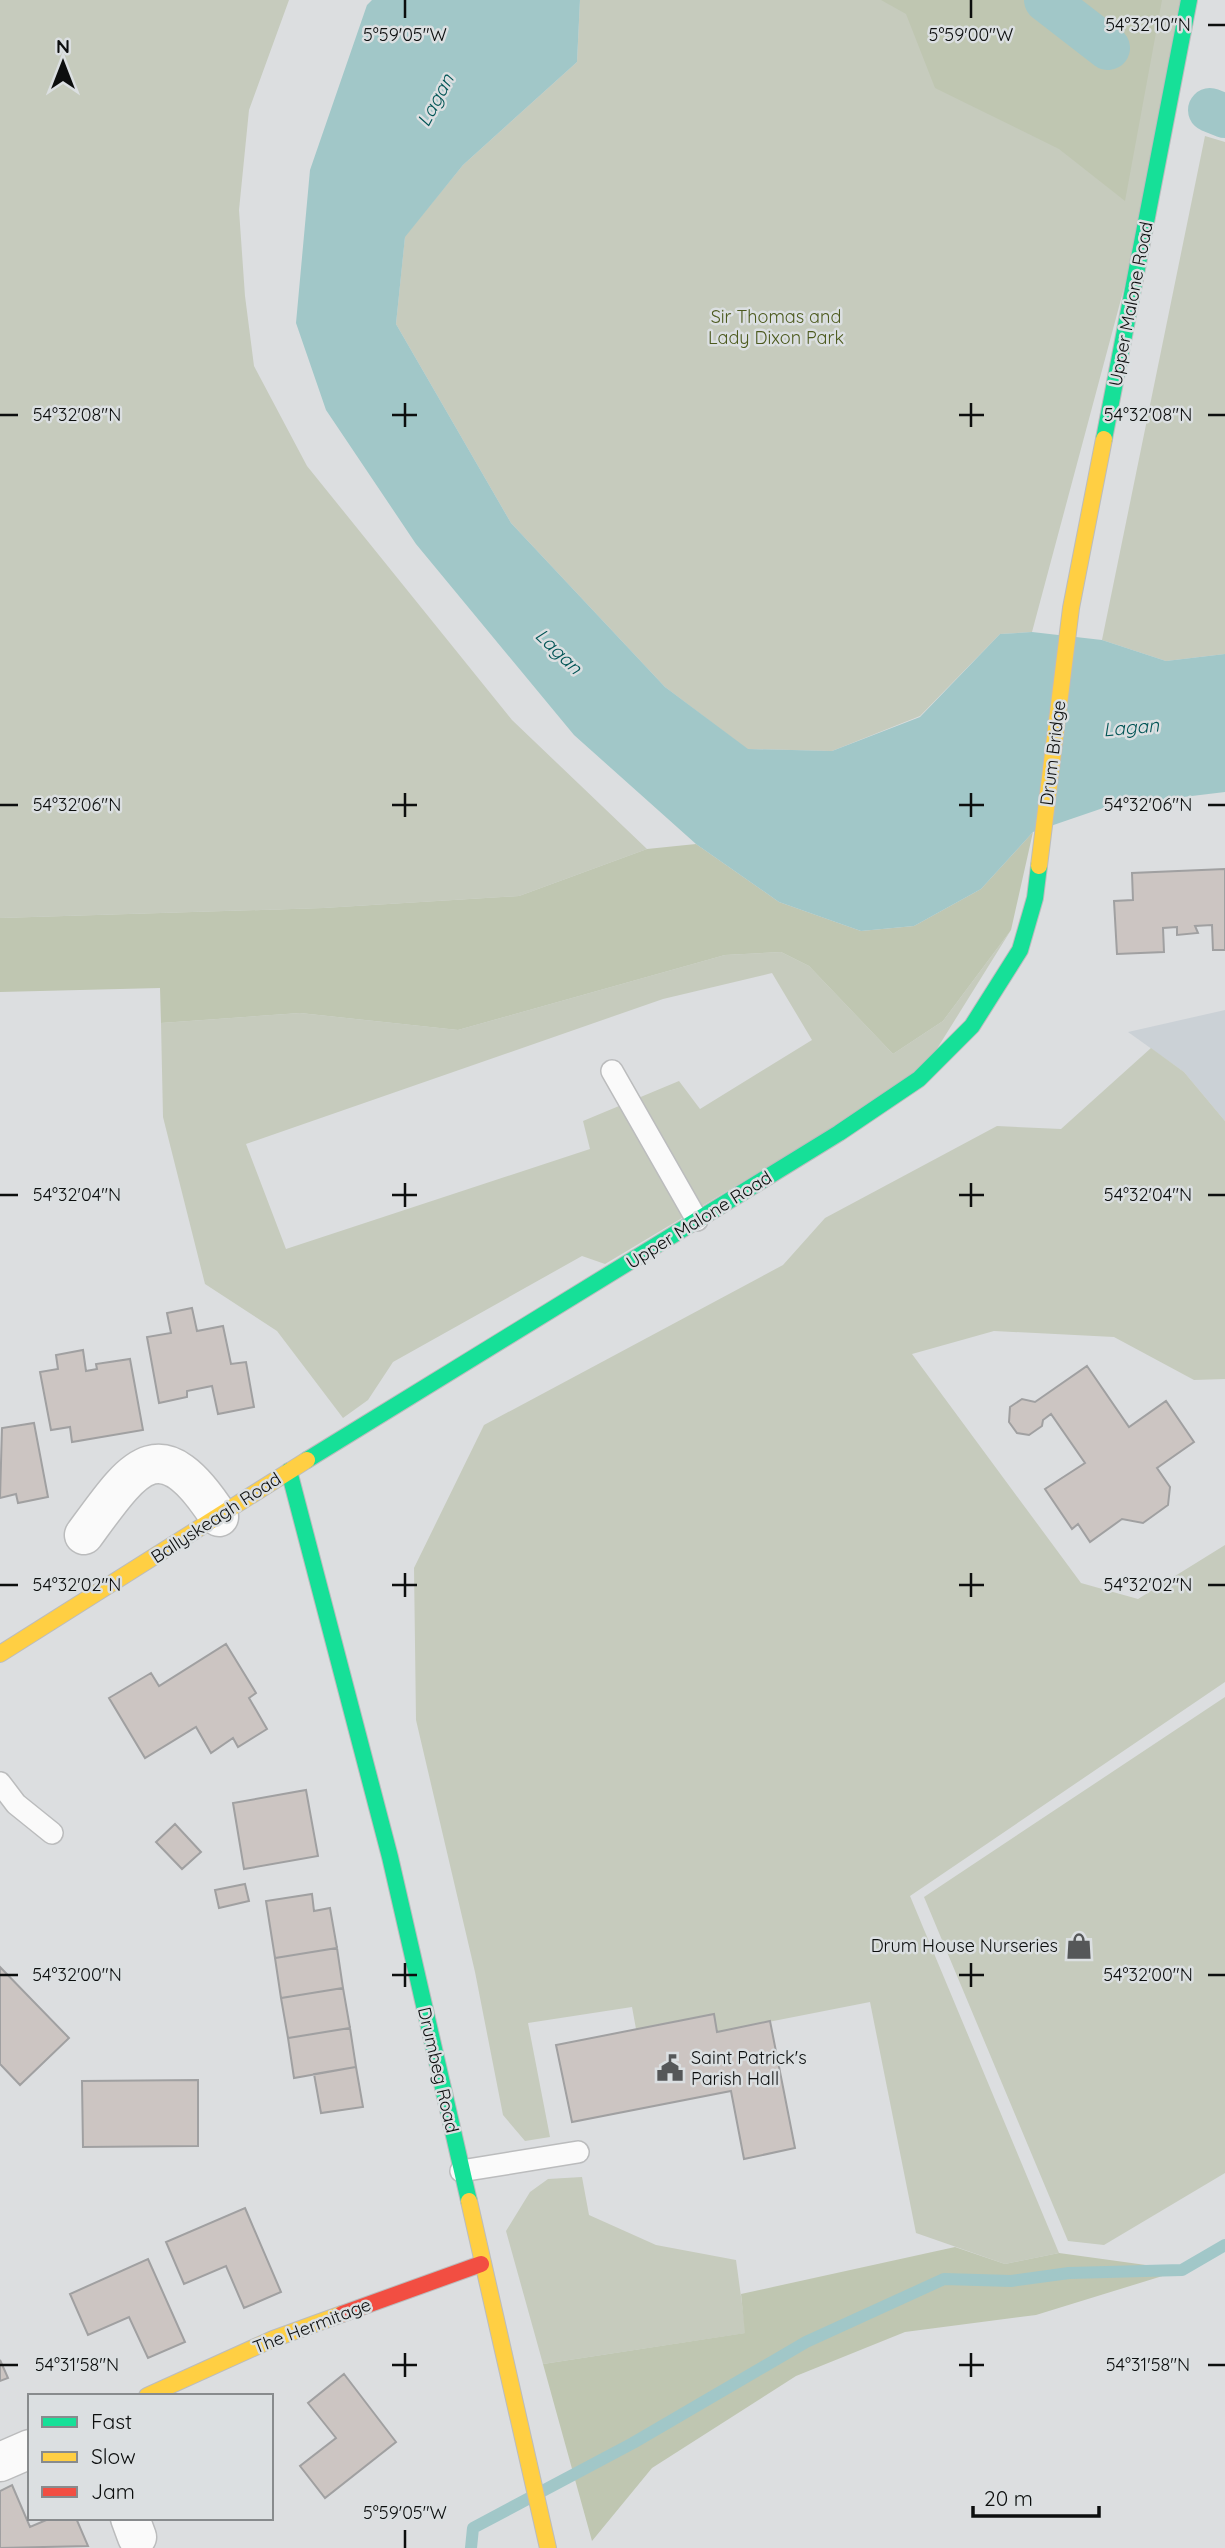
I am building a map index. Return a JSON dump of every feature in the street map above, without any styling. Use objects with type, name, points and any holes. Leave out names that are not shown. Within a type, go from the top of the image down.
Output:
[{"type":"main road","name":"Upper Malone Road","points":[[1071,608],[1170,110],[1189,0]]},
{"type":"main road","name":"Drum Bridge","points":[[1035,898],[1071,608]]},
{"type":"main road","name":"Upper Malone Road","points":[[289,1471],[839,1133],[919,1079],[972,1026],[999,988],[1020,950],[1035,898]]},
{"type":"main road","name":"Ballyskeagh Road","points":[[0,1654],[289,1471]]},
{"type":"main road","name":"Drumbeg Road","points":[[289,1471],[390,1857],[548,2548]]},
{"type":"main road","name":"The Hermitage","points":[[151,2394],[273,2339],[481,2264]]},
{"type":"street","points":[[84,1535],[111,1494],[129,1475],[147,1466],[168,1465],[185,1472],[219,1517]]},
{"type":"street","points":[[0,2462],[28,2450]]},
{"type":"lane","points":[[612,1071],[697,1220]]},
{"type":"lane","points":[[0,1783],[16,1804],[51,1833]]},
{"type":"lane","points":[[461,2171],[578,2152]]},
{"type":"shaded area","points":[[1225,1010],[1225,1121],[1184,1072],[1128,1032]]},
{"type":"green space","points":[[0,0],[289,0],[249,110],[239,210],[245,296],[254,366],[307,466],[512,720],[647,849],[519,896],[323,908],[0,918]]},
{"type":"green space","name":"Sir Thomas and Lady Dixon Park","points":[[580,0],[1184,0],[1162,146],[1032,632],[1000,634],[920,716],[832,751],[747,749],[665,687],[511,523],[396,324],[405,236],[463,165],[577,62]]},
{"type":"green space","points":[[881,0],[1162,0],[1125,201],[1059,149],[935,88],[906,14]]},
{"type":"green space","points":[[1205,136],[1225,142],[1225,654],[1166,661],[1102,640]]},
{"type":"green space","points":[[1033,832],[1011,930],[943,1021],[893,1054],[809,966],[781,952],[725,955],[458,1030],[300,1013],[161,1023],[160,988],[0,992],[0,918],[323,908],[519,896],[647,849],[696,844],[779,902],[861,931],[914,926],[981,889]]},
{"type":"green space","points":[[1011,930],[920,1076],[605,1264],[582,1256],[393,1362],[368,1400],[343,1418],[277,1331],[205,1284],[163,1117],[161,1023],[300,1013],[458,1030],[725,955],[781,952],[809,966],[893,1054],[943,1021]],"holes":[[[772,973],[812,1040],[700,1109],[679,1081],[583,1121],[590,1149],[286,1249],[246,1144],[663,999]]]},
{"type":"green space","points":[[1151,1048],[1184,1072],[1225,1121],[1225,1379],[1194,1380],[1114,1337],[994,1331],[912,1354],[1081,1583],[1138,1599],[1225,1545],[1225,1682],[910,1896],[1059,2253],[1005,2264],[916,2233],[870,2002],[717,2032],[713,2014],[636,2029],[632,2007],[528,2023],[550,2137],[525,2141],[503,2115],[475,1972],[416,1720],[414,1568],[484,1425],[783,1265],[825,1218],[997,1126],[1061,1129]]},
{"type":"green space","name":"Drum House Nurseries","points":[[1225,1697],[1225,2173],[1104,2245],[1068,2241],[924,1897]]},
{"type":"green space","points":[[582,2177],[589,2215],[656,2245],[736,2260],[746,2333],[543,2364],[506,2231],[530,2192],[548,2179]]},
{"type":"green space","points":[[955,2247],[1005,2264],[1059,2253],[1182,2270],[1036,2315],[905,2332],[796,2376],[652,2468],[592,2541],[543,2364],[745,2333],[741,2294]]},
{"type":"water","name":"Lagan","points":[[372,0],[580,0],[577,62],[463,165],[405,237],[396,324],[511,523],[665,687],[748,749],[832,751],[920,717],[1000,634],[1032,632],[1102,640],[1166,661],[1225,654],[1225,792],[1109,806],[1033,832],[981,889],[914,926],[861,931],[779,902],[696,844],[574,735],[416,544],[326,410],[296,323],[310,170],[367,5]]},
{"type":"building","points":[[1225,869],[1225,950],[1213,950],[1212,925],[1195,926],[1198,933],[1177,935],[1177,927],[1163,928],[1164,952],[1117,954],[1114,901],[1133,900],[1132,873]]},
{"type":"building","points":[[192,1308],[197,1331],[223,1326],[231,1364],[246,1362],[254,1407],[218,1414],[212,1386],[187,1391],[187,1397],[159,1403],[147,1337],[171,1333],[167,1313]]},
{"type":"building","points":[[83,1350],[86,1371],[97,1369],[96,1364],[130,1359],[143,1430],[72,1442],[70,1427],[51,1430],[40,1372],[58,1369],[56,1355]]},
{"type":"building","points":[[1087,1366],[1129,1427],[1166,1401],[1194,1442],[1157,1468],[1170,1487],[1168,1505],[1143,1523],[1122,1519],[1090,1542],[1078,1524],[1072,1529],[1045,1489],[1085,1463],[1051,1414],[1043,1420],[1042,1426],[1029,1435],[1017,1433],[1009,1422],[1010,1407],[1022,1399],[1035,1402]]},
{"type":"building","points":[[34,1423],[48,1497],[18,1503],[16,1494],[0,1498],[2,1428]]},
{"type":"building","points":[[226,1644],[256,1693],[249,1698],[267,1729],[238,1747],[233,1738],[211,1753],[196,1727],[145,1758],[109,1698],[151,1673],[159,1686]]},
{"type":"building","points":[[306,1790],[318,1856],[244,1869],[233,1803]]},
{"type":"building","points":[[175,1824],[201,1852],[182,1869],[156,1842]]},
{"type":"building","points":[[245,1884],[249,1901],[219,1908],[215,1890]]},
{"type":"building","points":[[312,1894],[314,1911],[330,1908],[337,1948],[275,1958],[266,1901]]},
{"type":"building","points":[[337,1948],[343,1988],[281,1998],[275,1958]]},
{"type":"building","points":[[0,1967],[69,2038],[20,2085],[0,2064]]},
{"type":"building","points":[[343,1988],[350,2028],[288,2038],[281,1998]]},
{"type":"building","name":"Saint Patrick's Parish Hall","points":[[714,2014],[717,2032],[770,2021],[795,2148],[744,2159],[731,2091],[572,2122],[556,2045]]},
{"type":"building","points":[[350,2028],[356,2067],[294,2078],[288,2038]]},
{"type":"building","points":[[356,2067],[363,2107],[321,2113],[314,2074]]},
{"type":"building","points":[[198,2080],[198,2146],[83,2147],[82,2081]]},
{"type":"building","points":[[245,2208],[281,2292],[244,2308],[226,2266],[184,2284],[166,2242]]},
{"type":"building","points":[[148,2259],[185,2342],[148,2358],[129,2317],[88,2335],[70,2294]]},
{"type":"building","points":[[0,2360],[8,2378],[0,2381]]},
{"type":"building","points":[[344,2374],[396,2442],[325,2498],[300,2466],[336,2438],[308,2403]]},
{"type":"building","points":[[12,2485],[30,2527],[46,2520],[77,2520],[88,2546],[0,2548],[0,2491]]},
{"type":"waterway","points":[[1046,0],[1108,48]]},
{"type":"waterway","points":[[1210,110],[1225,116]]},
{"type":"waterway","points":[[471,2548],[473,2528],[633,2443],[806,2342],[944,2279],[1011,2281],[1069,2273],[1182,2270],[1225,2245]]},
{"type":"traffic: fast","points":[[1104,439],[1189,0]]},
{"type":"traffic: fast","points":[[307,1460],[839,1133],[919,1079],[972,1026],[1020,950],[1035,898],[1039,866]]},
{"type":"traffic: fast","points":[[289,1471],[390,1857],[469,2201]]},
{"type":"traffic: slow","points":[[1039,866],[1071,608],[1104,439]]},
{"type":"traffic: slow","points":[[0,1654],[307,1460]]},
{"type":"traffic: slow","points":[[469,2201],[548,2548]]},
{"type":"traffic: slow","points":[[151,2394],[273,2339],[342,2314]]},
{"type":"traffic: jam","points":[[342,2314],[481,2264]]},
{"type":"place","name":"Drum House Nurseries","points":[[1079,1946]]},
{"type":"place","name":"Saint Patrick's Parish Hall","points":[[670,2068]]}]
